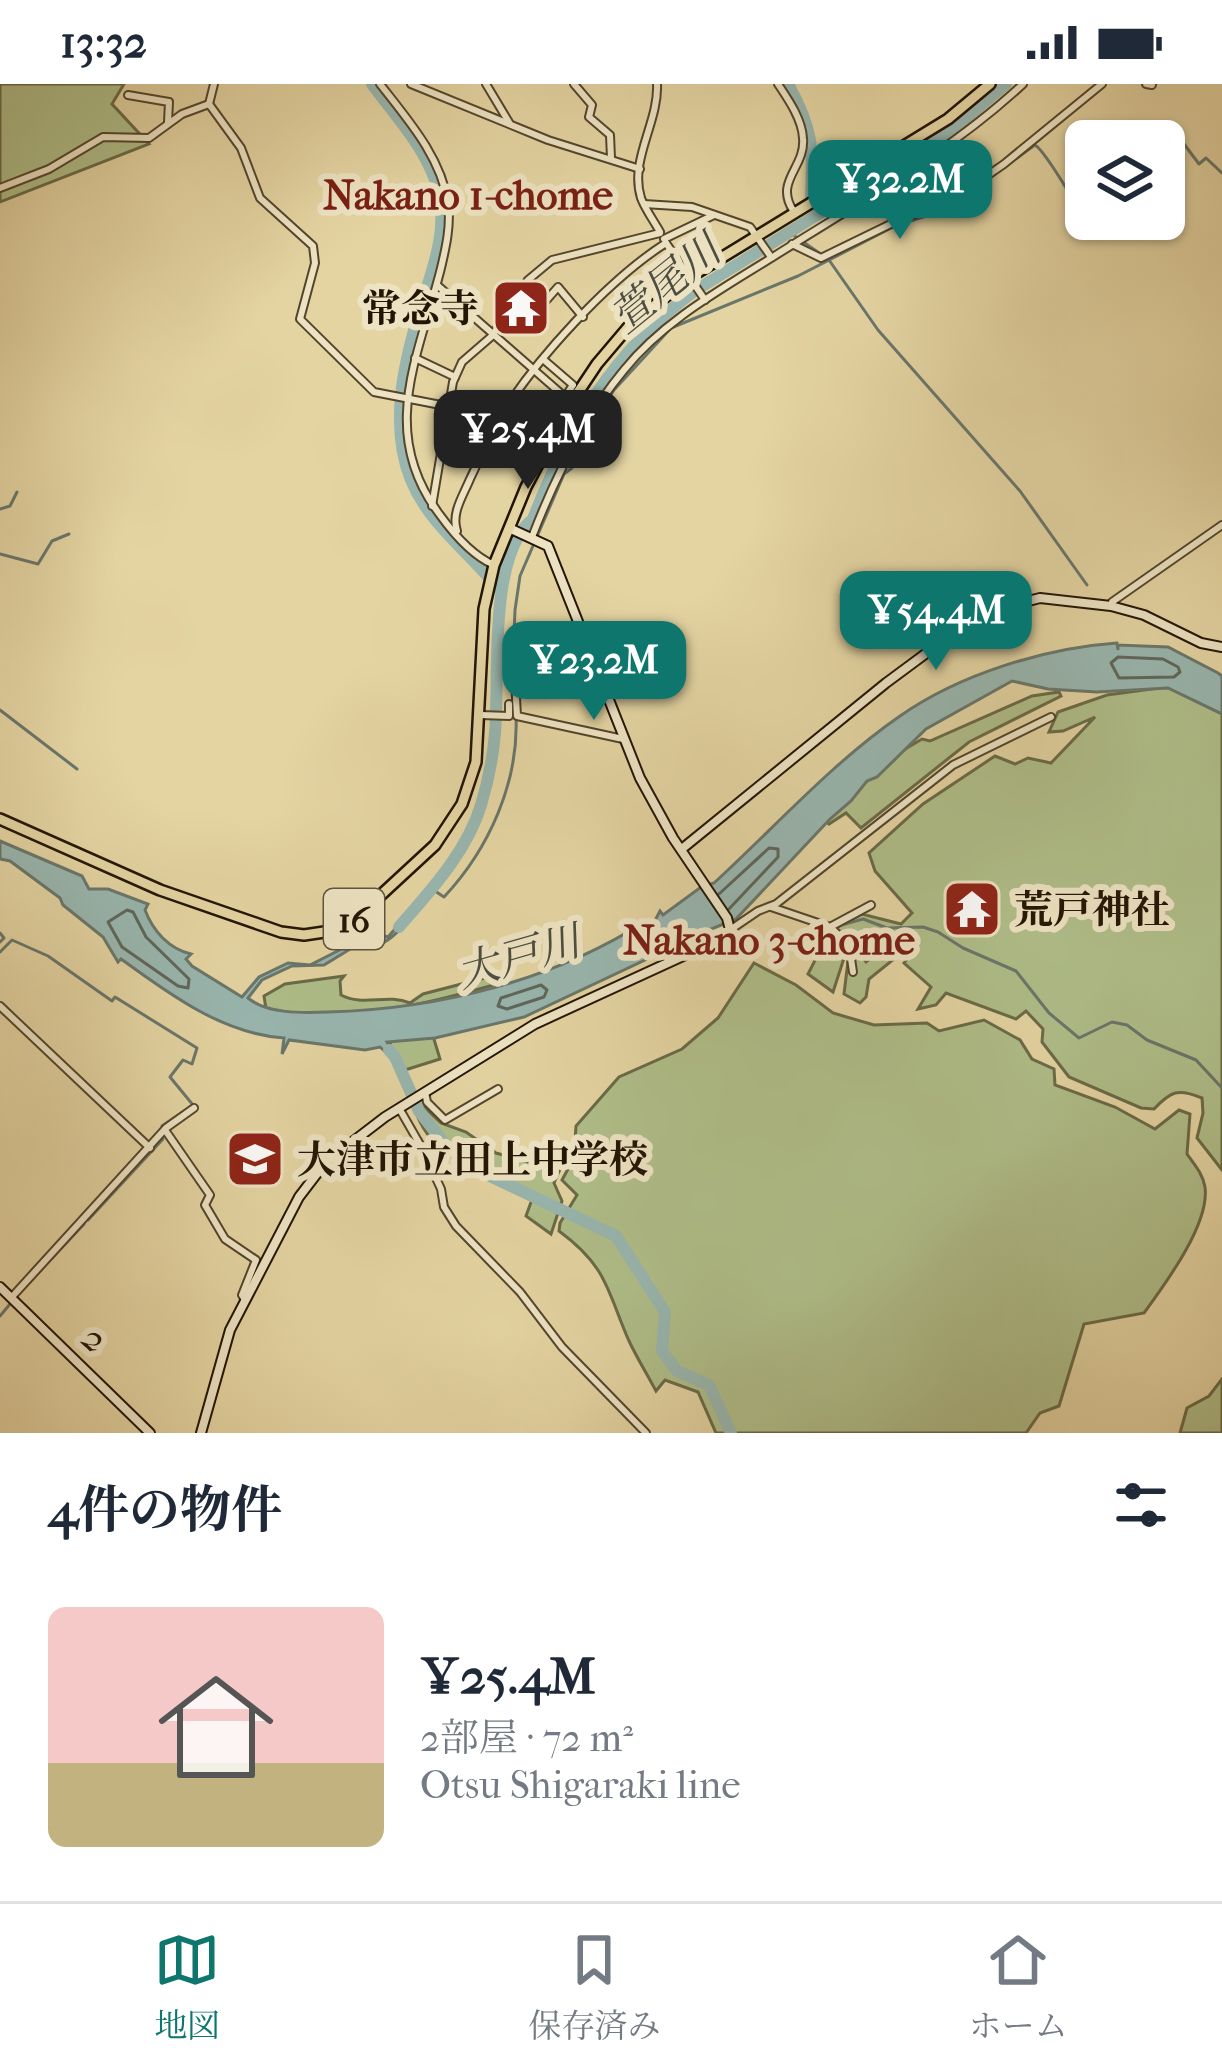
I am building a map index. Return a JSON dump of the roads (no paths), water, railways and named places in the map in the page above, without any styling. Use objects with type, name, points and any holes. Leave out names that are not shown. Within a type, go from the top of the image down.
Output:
[{"type":"main road","name":"16","points":[[0,819],[160,890],[258,925],[304,935],[331,931],[356,918],[435,844],[462,804],[484,715],[482,638],[488,587],[572,394],[630,325],[691,279],[948,119],[991,84]]},
{"type":"main road","points":[[201,1433],[220,1358],[244,1300],[310,1180],[343,1146],[535,1024],[719,940],[730,927],[654,808],[555,558],[548,546],[510,528]]},
{"type":"main road","points":[[683,848],[886,683],[967,623],[998,609],[1040,598],[1111,606],[1222,647]]},
{"type":"main road","name":"2","points":[[0,1287],[150,1433]]},
{"type":"street","points":[[209,104],[214,84]]},
{"type":"street","points":[[380,84],[434,157],[447,199],[447,238],[407,396],[409,452],[416,478],[433,506],[493,569]]},
{"type":"street","points":[[411,84],[564,146],[640,169]]},
{"type":"street","points":[[486,84],[510,124]]},
{"type":"street","points":[[574,84],[592,105],[592,123],[610,135],[611,158]]},
{"type":"street","points":[[657,84],[640,169],[640,195],[704,299]]},
{"type":"street","points":[[778,84],[803,136],[802,154],[786,184],[794,212]]},
{"type":"street","points":[[531,537],[569,459],[625,368],[666,327],[962,136],[1023,84]]},
{"type":"street","points":[[792,244],[821,258],[905,217],[948,203],[1102,84]]},
{"type":"street","points":[[128,95],[170,102],[167,123]]},
{"type":"street","points":[[0,188],[50,169],[103,137],[138,140],[209,104]]},
{"type":"street","points":[[209,104],[241,148],[260,198],[315,250],[300,319],[374,392],[500,418],[569,459]]},
{"type":"street","points":[[644,204],[680,205],[750,227],[771,256]]},
{"type":"street","points":[[433,506],[455,377],[462,362],[492,335],[528,280],[552,260],[663,238],[714,215]]},
{"type":"street","points":[[458,535],[453,520],[500,418],[544,360],[663,238]]},
{"type":"street","points":[[437,282],[565,397],[572,394],[573,385],[544,360]]},
{"type":"street","points":[[520,330],[558,287],[583,317]]},
{"type":"street","points":[[414,358],[455,377]]},
{"type":"street","points":[[1111,606],[1222,525]]},
{"type":"street","points":[[447,545],[458,535]]},
{"type":"street","points":[[515,679],[518,716],[623,739]]},
{"type":"street","points":[[484,715],[506,716],[508,704]]},
{"type":"street","points":[[730,927],[773,906],[952,765],[1051,717]]},
{"type":"street","points":[[830,927],[871,905]]},
{"type":"street","points":[[773,906],[830,927],[849,945],[853,972]]},
{"type":"street","points":[[0,1006],[150,1148]]},
{"type":"street","points":[[423,1092],[445,1120],[498,1089]]},
{"type":"street","points":[[11,1298],[165,1130],[194,1108]]},
{"type":"street","points":[[399,1108],[456,1226],[520,1292],[562,1347],[646,1433]]},
{"type":"street","points":[[165,1130],[210,1195],[205,1205],[225,1239],[256,1260],[244,1300]]},
{"type":"water","points":[[1117,643],[1118,650],[1118,645],[1168,647],[1218,673],[1222,676],[1222,714],[1168,688],[1097,692],[1012,681],[926,729],[877,777],[867,781],[736,919],[677,939],[662,952],[524,1017],[435,1038],[387,1042],[399,1064],[380,1047],[365,1050],[289,1040],[282,1054],[284,1038],[218,1020],[121,959],[118,962],[103,937],[60,898],[10,861],[0,859],[0,841],[82,876],[89,889],[108,889],[148,904],[145,910],[163,938],[191,954],[186,959],[192,966],[242,997],[259,977],[288,963],[310,965],[373,933],[388,937],[409,913],[401,928],[383,943],[379,945],[384,937],[373,935],[324,965],[292,966],[262,980],[248,998],[275,1010],[307,1012],[370,1010],[453,998],[572,960],[646,921],[624,938],[652,926],[660,911],[663,915],[714,883],[851,754],[924,701],[1004,666]]},
{"type":"waterway","points":[[372,84],[420,149],[441,207],[438,247],[402,390],[404,458],[428,510],[497,587]]},
{"type":"waterway","points":[[788,84],[810,138],[811,196]]},
{"type":"waterway","name":"萱尾川","points":[[399,927],[446,870],[475,822],[493,751],[499,620],[508,560],[518,536],[533,519],[578,423],[616,366],[693,292],[947,134],[1006,84]]},
{"type":"waterway","points":[[512,683],[520,576],[564,474],[572,468],[587,431],[614,390],[671,328],[798,276],[897,225],[943,211],[1035,145],[1065,187]]},
{"type":"waterway","points":[[1185,145],[1199,164],[1206,158],[1222,173]]},
{"type":"waterway","points":[[789,232],[822,255]]},
{"type":"waterway","points":[[829,260],[878,330],[1020,491],[1087,585]]},
{"type":"waterway","points":[[0,509],[10,506],[17,492]]},
{"type":"waterway","points":[[0,554],[38,564],[52,541],[69,534]]},
{"type":"waterway","points":[[0,710],[77,769]]},
{"type":"waterway","points":[[432,889],[444,897],[487,836],[506,790],[516,716]]},
{"type":"waterway","points":[[838,926],[863,919],[887,928],[923,927],[938,932],[1016,971],[1049,1013],[1079,1038],[1112,1022],[1127,1025],[1147,1040],[1196,1060],[1222,1088]]},
{"type":"waterway","points":[[0,933],[4,938],[0,942]]},
{"type":"waterway","points":[[0,952],[12,940],[48,956],[112,1001],[115,997],[197,1048],[192,1064],[183,1060],[170,1077],[193,1105],[162,1126]]},
{"type":"waterway","points":[[389,1050],[419,1111],[469,1166],[616,1236],[665,1312],[662,1351],[677,1371],[709,1385],[731,1433]]},
{"type":"waterway","points":[[88,1220],[163,1139]]},
{"type":"waterway","points":[[24,1288],[84,1224]]},
{"type":"waterway","points":[[0,1316],[10,1304]]},
{"type":"place","name":"常念寺","points":[[521,308]]},
{"type":"place","name":"荒戸神社","points":[[972,909]]},
{"type":"place","name":"大津市立田上中学校","points":[[255,1159]]},
{"type":"district","name":"Nakano 1-chome","points":[[468,194]]},
{"type":"district","name":"Nakano 3-chome","points":[[769,939]]},
{"type":"water label","name":"大戸川","points":[[518,956]]}]
